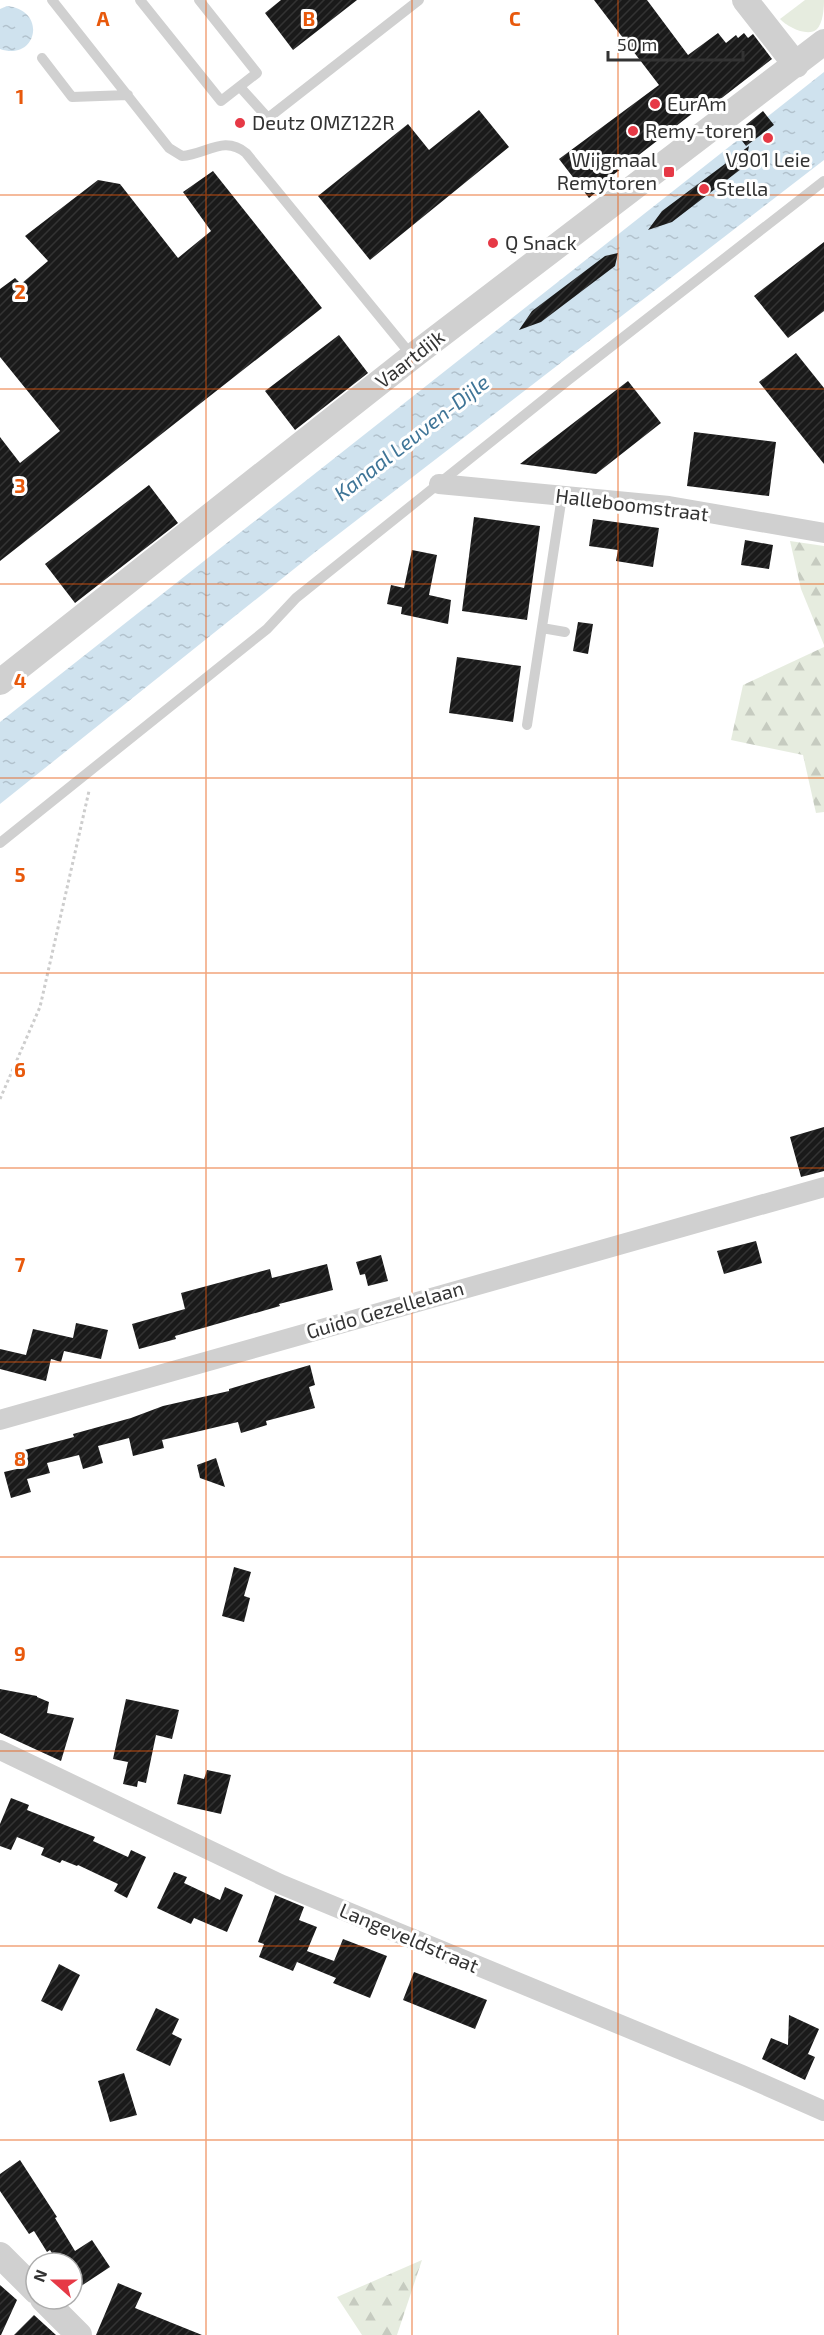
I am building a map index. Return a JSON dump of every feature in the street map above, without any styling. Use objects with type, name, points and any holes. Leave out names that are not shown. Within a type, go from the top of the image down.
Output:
[{"type":"street","points":[[745,0],[796,64]]},
{"type":"street","name":"Vaartdijk","points":[[0,682],[413,356],[824,42]]},
{"type":"street","name":"Halleboomstraat","points":[[439,484],[669,506],[824,533]]},
{"type":"street","name":"Guido Gezellelaan","points":[[0,1420],[824,1187]]},
{"type":"street","name":"Langeveldstraat","points":[[0,1750],[280,1884],[742,2074],[824,2111]]},
{"type":"street","points":[[0,2255],[24,2279]]},
{"type":"street","points":[[56,2311],[79,2335]]},
{"type":"lane","points":[[52,0],[170,148],[182,156],[195,155],[227,144],[236,145],[246,153],[413,356]]},
{"type":"lane","points":[[140,0],[221,102],[257,73],[199,0]]},
{"type":"lane","points":[[240,87],[268,118],[419,0]]},
{"type":"lane","points":[[42,58],[72,97],[128,95]]},
{"type":"lane","points":[[0,843],[267,629],[297,598],[576,374],[824,182]]},
{"type":"lane","points":[[527,725],[562,496]]},
{"type":"lane","points":[[542,628],[565,632]]},
{"type":"path","points":[[0,1099],[40,1007],[93,769]]},
{"type":"green space","points":[[805,0],[824,0],[821,23],[817,29],[808,32],[797,30],[780,19]]},
{"type":"green space","points":[[790,541],[824,546],[824,645],[801,589]]},
{"type":"green space","points":[[824,647],[824,812],[816,813],[803,755],[731,740],[743,685]]},
{"type":"green space","points":[[422,2260],[397,2335],[362,2335],[337,2297]]},
{"type":"water","points":[[7,6],[20,10],[28,16],[33,25],[33,34],[29,42],[13,51],[0,49],[0,9]]},
{"type":"water","name":"Kanaal Leuven-Dijle","points":[[824,72],[824,160],[314,553],[0,804],[0,722]]},
{"type":"building","points":[[281,0],[357,0],[293,50],[265,13]]},
{"type":"building","name":"Remy-toren","points":[[594,0],[647,0],[688,55],[718,33],[726,43],[736,35],[738,38],[744,33],[748,38],[753,34],[772,59],[714,104],[711,99],[613,175],[615,177],[589,198],[559,159],[659,85]]},
{"type":"building","points":[[479,110],[509,147],[370,260],[318,196],[408,124],[429,150]]},
{"type":"building","points":[[763,111],[774,125],[746,146],[736,133]]},
{"type":"building","name":"Stella","points":[[749,146],[745,166],[672,222],[648,230],[662,211]]},
{"type":"building","points":[[213,171],[322,308],[0,561],[0,437],[20,463],[60,431],[0,357],[0,289],[15,278],[21,284],[48,261],[25,236],[98,180],[120,184],[178,258],[211,231],[183,192]]},
{"type":"building","points":[[824,242],[824,311],[788,338],[754,296]]},
{"type":"building","points":[[618,253],[615,266],[541,322],[519,330],[532,311],[605,256]]},
{"type":"building","points":[[339,335],[368,373],[295,430],[265,391]]},
{"type":"building","points":[[796,353],[824,388],[824,464],[759,382]]},
{"type":"building","points":[[628,381],[661,423],[596,474],[520,464]]},
{"type":"building","points":[[694,432],[776,442],[769,496],[687,486]]},
{"type":"building","points":[[149,485],[178,523],[75,603],[45,564]]},
{"type":"building","points":[[474,517],[540,526],[527,620],[462,611]]},
{"type":"building","points":[[593,519],[659,528],[653,567],[616,561],[618,550],[589,546]]},
{"type":"building","points":[[745,540],[773,545],[769,569],[741,565]]},
{"type":"building","points":[[412,550],[437,555],[429,595],[451,600],[448,624],[401,614],[402,607],[387,604],[391,585],[404,588]]},
{"type":"building","points":[[578,622],[593,624],[588,654],[573,651]]},
{"type":"building","points":[[457,657],[521,666],[513,722],[449,713]]},
{"type":"building","points":[[824,1127],[824,1171],[801,1177],[790,1137]]},
{"type":"building","points":[[756,1241],[762,1263],[724,1274],[717,1251]]},
{"type":"building","points":[[381,1255],[388,1281],[368,1286],[365,1274],[360,1275],[356,1262]]},
{"type":"building","points":[[327,1264],[333,1290],[279,1304],[280,1306],[175,1336],[176,1339],[139,1349],[132,1324],[185,1309],[181,1293],[270,1269],[272,1278]]},
{"type":"building","points":[[76,1323],[108,1330],[101,1359],[64,1351],[61,1362],[51,1359],[46,1381],[0,1369],[0,1349],[26,1355],[33,1329],[73,1338]]},
{"type":"building","points":[[310,1365],[315,1385],[309,1387],[315,1408],[266,1421],[267,1425],[241,1433],[238,1422],[162,1440],[164,1448],[133,1456],[129,1438],[98,1446],[103,1463],[83,1469],[79,1455],[47,1463],[50,1473],[27,1479],[31,1492],[11,1498],[4,1472],[21,1468],[17,1452],[74,1437],[73,1434],[131,1418],[163,1406],[229,1391],[229,1389]]},
{"type":"building","points":[[216,1458],[225,1487],[200,1478],[197,1465]]},
{"type":"building","points":[[234,1567],[251,1572],[244,1596],[250,1598],[244,1622],[222,1616]]},
{"type":"building","points":[[0,1689],[37,1696],[49,1702],[47,1713],[74,1718],[61,1761],[0,1733]]},
{"type":"building","points":[[126,1699],[179,1710],[172,1739],[156,1735],[146,1783],[138,1781],[137,1787],[123,1784],[128,1762],[113,1759]]},
{"type":"building","points":[[207,1770],[231,1775],[221,1814],[177,1804],[184,1774],[204,1779]]},
{"type":"building","points":[[11,1798],[29,1805],[27,1810],[95,1837],[93,1841],[128,1857],[131,1850],[146,1857],[127,1898],[114,1891],[118,1884],[78,1865],[62,1860],[60,1863],[41,1855],[44,1848],[17,1837],[11,1850],[0,1846],[0,1824]]},
{"type":"building","points":[[174,1872],[187,1877],[184,1883],[220,1900],[225,1887],[243,1895],[227,1932],[194,1918],[191,1924],[157,1908]]},
{"type":"building","points":[[275,1895],[304,1907],[299,1920],[317,1927],[307,1951],[334,1961],[343,1939],[387,1956],[370,1998],[333,1983],[336,1978],[297,1962],[293,1971],[259,1957],[264,1944],[258,1942]]},
{"type":"building","points":[[59,1964],[80,1975],[62,2011],[41,2001]]},
{"type":"building","points":[[414,1972],[487,2000],[475,2029],[403,2000]]},
{"type":"building","points":[[156,2008],[179,2019],[172,2034],[182,2039],[170,2066],[136,2050]]},
{"type":"building","points":[[789,2015],[819,2029],[808,2054],[815,2057],[805,2080],[762,2059],[771,2038],[788,2045]]},
{"type":"building","points":[[124,2073],[137,2115],[110,2122],[98,2081]]},
{"type":"building","points":[[20,2160],[57,2217],[55,2218],[75,2251],[46,2251],[34,2231],[29,2234],[0,2191],[0,2174]]},
{"type":"building","points":[[92,2240],[110,2267],[84,2284],[84,2251],[75,2251]]},
{"type":"building","points":[[118,2283],[142,2293],[135,2308],[202,2335],[96,2335]]},
{"type":"building","points":[[0,2285],[17,2300],[1,2335],[0,2335]]},
{"type":"building","points":[[34,2315],[56,2335],[14,2335]]},
{"type":"place","name":"EurAm","points":[[655,104]]},
{"type":"place","name":"Deutz OMZ122R","points":[[240,123]]},
{"type":"place","name":"Remy-toren","points":[[633,131]]},
{"type":"place","name":"V901 Leie","points":[[768,138]]},
{"type":"place","name":"Wijgmaal Remytoren","points":[[669,172]]},
{"type":"place","name":"Stella","points":[[704,189]]},
{"type":"place","name":"Q Snack","points":[[493,243]]}]
